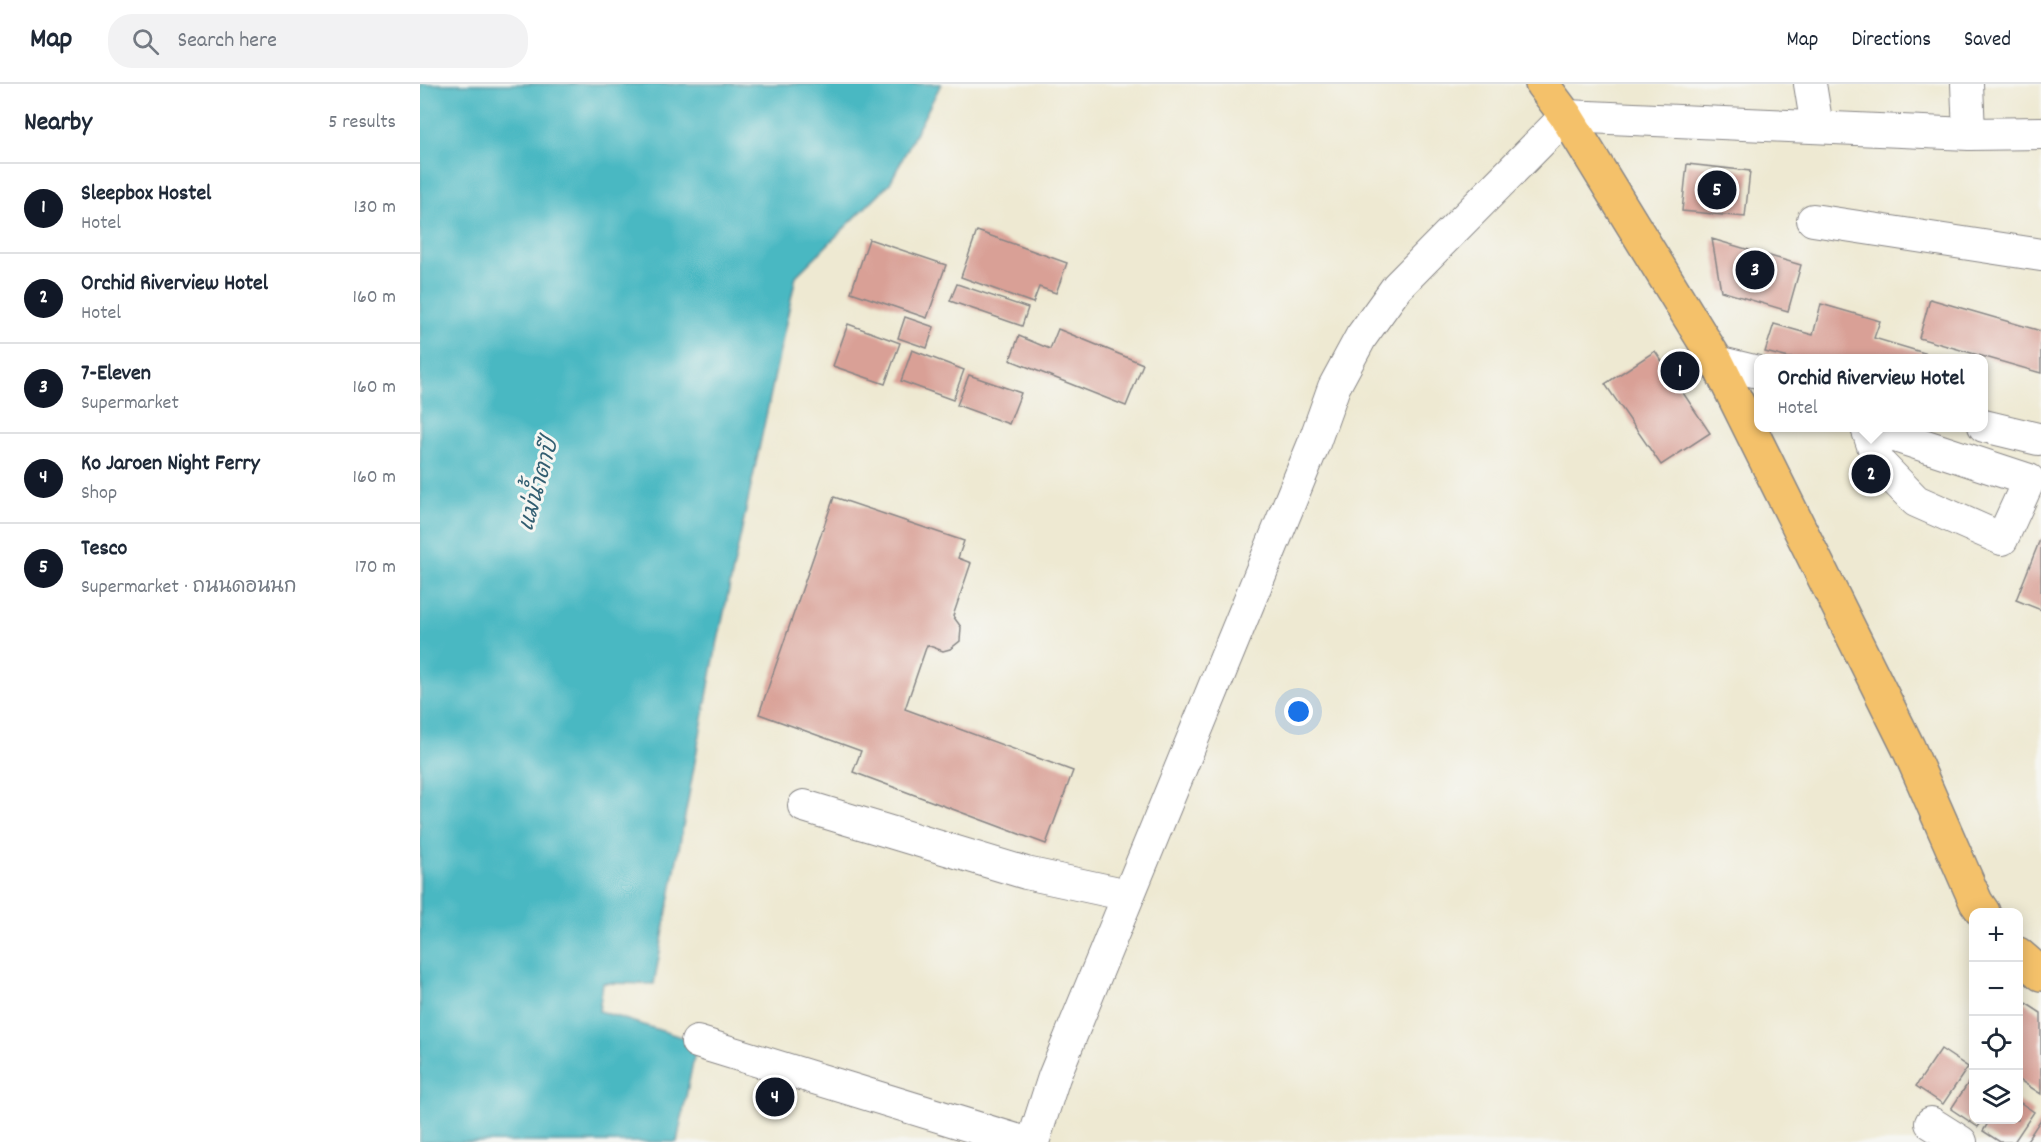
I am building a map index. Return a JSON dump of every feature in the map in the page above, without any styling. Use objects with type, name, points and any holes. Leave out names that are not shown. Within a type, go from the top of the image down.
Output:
[{"type":"main road","points":[[1542,84],[1566,116],[1752,418]]},
{"type":"main road","points":[[1759,432],[1908,747],[1980,908]]},
{"type":"main road","points":[[2023,958],[2041,974]]},
{"type":"street","points":[[1810,84],[1817,127]]},
{"type":"street","points":[[1966,84],[1970,134]]},
{"type":"street","points":[[1033,1142],[1054,1077],[1314,443],[1334,387],[1360,337],[1397,287],[1566,116],[1970,134],[2041,133]]},
{"type":"street","points":[[1813,220],[2041,255]]},
{"type":"street","points":[[1717,362],[1754,371]]},
{"type":"street","points":[[1988,427],[2038,439]]},
{"type":"street","points":[[1870,432],[1879,463],[1916,501],[2002,539],[2029,480],[1881,432]]},
{"type":"street","points":[[804,806],[1026,873],[1128,895]]},
{"type":"street","points":[[697,1042],[1023,1142]]},
{"type":"street","points":[[1931,1123],[1960,1142]]},
{"type":"water","name":"แม่น้ำตาปี","points":[[420,84],[941,84],[890,183],[796,276],[713,664],[654,984],[603,983],[599,1011],[697,1042],[677,1142],[420,1142]]},
{"type":"building","points":[[1687,164],[1750,171],[1745,217],[1682,211]]},
{"type":"building","points":[[977,231],[1067,263],[1056,293],[1039,287],[1033,303],[961,277]]},
{"type":"building","points":[[869,239],[946,265],[927,318],[851,292]]},
{"type":"building","points":[[1712,239],[1801,265],[1788,311],[1721,291]]},
{"type":"building","points":[[957,284],[1028,308],[1022,326],[950,301]]},
{"type":"building","points":[[1930,299],[2041,331],[2041,373],[1988,358],[1988,354],[1975,354],[1919,338]]},
{"type":"building","points":[[1821,304],[1880,321],[1874,338],[1928,354],[1773,354],[1765,352],[1774,324],[1813,335]]},
{"type":"building","points":[[905,317],[934,327],[927,348],[898,338]]},
{"type":"building","points":[[848,324],[900,343],[885,384],[833,366]]},
{"type":"building","points":[[1058,329],[1143,364],[1126,406],[1010,360],[1019,336],[1050,349]]},
{"type":"building","points":[[912,350],[964,370],[953,400],[901,381]]},
{"type":"building","points":[[1655,351],[1710,433],[1661,465],[1605,384]]},
{"type":"building","points":[[969,375],[1021,393],[1009,424],[957,405]]},
{"type":"building","points":[[834,497],[964,541],[958,558],[971,563],[953,616],[961,627],[960,641],[950,649],[943,651],[927,645],[905,709],[1073,771],[1046,844],[853,772],[861,751],[759,714]]},
{"type":"building","points":[[2041,537],[2041,610],[2016,600]]},
{"type":"building","points":[[2023,1001],[2041,1013],[2041,1094],[2023,1082]]},
{"type":"building","points":[[1941,1049],[1968,1067],[1943,1104],[1916,1086]]},
{"type":"building","points":[[1969,1082],[1969,1121],[1951,1109]]},
{"type":"building","points":[[2023,1104],[2034,1112],[2014,1142],[2000,1142],[1983,1131],[1987,1124],[2023,1124]]},
{"type":"building","points":[[2041,1119],[2041,1142],[2026,1142]]},
{"type":"place","name":"Tesco","points":[[1717,190]]},
{"type":"place","name":"7-Eleven","points":[[1755,270]]},
{"type":"place","name":"Sleepbox Hostel","points":[[1680,371]]},
{"type":"place","name":"Orchid Riverview Hotel","points":[[1871,474]]},
{"type":"place","name":"Ko Jaroen Night Ferry","points":[[775,1097]]}]
